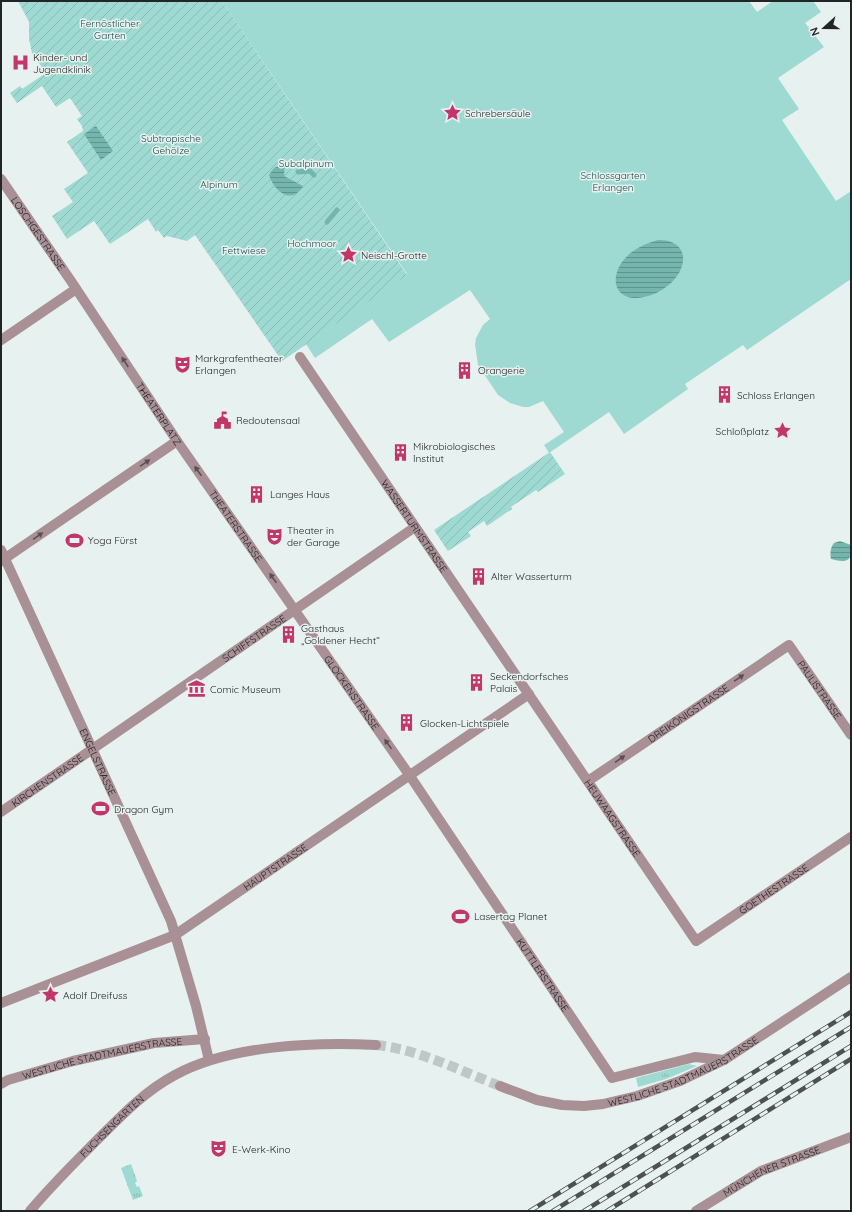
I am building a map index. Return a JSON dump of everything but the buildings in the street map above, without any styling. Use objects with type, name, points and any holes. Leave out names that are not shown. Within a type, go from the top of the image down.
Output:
[{"type":"street","name":"LOSCHGESTRASSE","points":[[1,179],[76,289]]},
{"type":"street","points":[[1,340],[76,289]]},
{"type":"street","name":"THEATERPLATZ","points":[[2,557],[177,441],[76,289]]},
{"type":"street","name":"WASSERTURMSTRASSE","points":[[300,356],[529,694]]},
{"type":"street","name":"THEATERSTRASSE","points":[[177,441],[295,609]]},
{"type":"street","name":"SCHIFFSTRASSE","points":[[93,748],[415,527]]},
{"type":"street","name":"ENGELSTRASSE","points":[[2,557],[93,748],[170,921],[196,1006],[209,1060]]},
{"type":"street","name":"GLOCKENSTRASSE","points":[[295,609],[410,776]]},
{"type":"street","name":"PAULISTRASSE","points":[[789,645],[851,735]]},
{"type":"street","name":"DREIKÖNIGSTRASSE","points":[[588,781],[789,645]]},
{"type":"street","name":"HAUPTSTRASSE","points":[[1,1003],[175,935],[529,694]]},
{"type":"street","name":"HEUWAAGSTRASSE","points":[[529,694],[696,941]]},
{"type":"street","name":"KIRCHENSTRASSE","points":[[1,812],[93,748]]},
{"type":"street","name":"KUTTLERSTRASSE","points":[[410,776],[612,1078],[695,1057],[724,1060]]},
{"type":"street","name":"GOETHESTRASSE","points":[[696,941],[851,837]]},
{"type":"street","name":"WESTLICHE STADTMAUERSTRASSE","points":[[500,1086],[537,1100],[562,1106],[603,1104],[637,1096],[680,1081],[724,1060],[851,977]]},
{"type":"street","name":"WESTLICHE STADTMAUERSTRASSE","points":[[1,1084],[8,1080],[73,1061],[154,1043],[205,1039]]},
{"type":"street","points":[[209,1060],[227,1055],[282,1047],[325,1044],[376,1045]]},
{"type":"street","name":"FUCHSENGARTEN","points":[[30,1211],[72,1165],[140,1099],[175,1075],[209,1060]]},
{"type":"street","name":"MÜNCHENER STRASSE","points":[[696,1211],[761,1171],[851,1136]]},
{"type":"green space","points":[[18,1],[222,1],[407,275],[282,361],[195,235],[187,241],[167,236],[164,238],[158,230],[156,232],[148,219],[110,244],[94,221],[67,239],[52,216],[73,202],[64,189],[88,173],[67,142],[83,131],[82,126],[77,119],[82,116],[70,98],[56,107],[42,86],[17,103],[10,93],[20,86],[22,89],[46,73],[32,53],[29,39],[29,22]]},
{"type":"green space","name":"Schlossgarten Erlangen","points":[[222,1],[749,1],[757,12],[773,1],[813,1],[821,12],[805,23],[824,47],[778,78],[799,109],[782,120],[836,201],[851,191],[851,279],[747,350],[743,345],[685,384],[688,389],[624,434],[609,412],[549,453],[544,445],[564,432],[543,401],[529,407],[523,407],[510,403],[498,395],[478,365],[475,344],[476,338],[483,325],[490,319],[470,290],[389,342],[372,319],[315,358],[306,344],[407,274]]},
{"type":"green space","points":[[550,452],[565,474],[538,492],[536,490],[487,526],[484,521],[468,532],[471,536],[448,551],[434,530]]},
{"type":"green space","points":[[689,1064],[697,1066],[666,1079],[638,1087],[636,1078]]},
{"type":"green space","points":[[131,1164],[137,1181],[135,1183],[137,1187],[139,1186],[143,1196],[133,1200],[121,1168]]},
{"type":"shaded area","points":[[96,126],[113,151],[101,160],[84,134]]},
{"type":"shaded area","points":[[283,160],[285,162],[284,176],[303,186],[293,195],[288,196],[279,191],[271,181],[269,175],[273,169],[278,166],[279,162]]},
{"type":"shaded area","points":[[658,240],[675,243],[680,248],[683,260],[682,267],[678,274],[667,287],[652,295],[635,298],[622,294],[618,289],[616,277],[622,262],[629,254],[638,248]]},
{"type":"shaded area","points":[[840,541],[851,545],[849,559],[843,561],[831,559],[830,555],[834,543]]},
{"type":"waterway","points":[[298,172],[310,171],[314,175]]},
{"type":"waterway","points":[[327,222],[337,210]]},
{"type":"tunnel","points":[[376,1045],[392,1047],[423,1056],[500,1086]]},
{"type":"railway","points":[[530,1211],[851,1012]]},
{"type":"railway","points":[[553,1211],[851,1027]]},
{"type":"railway","points":[[584,1211],[851,1046]]},
{"type":"railway","points":[[607,1211],[851,1059]]},
{"type":"place","name":"Kinder- und Jugendklinik","points":[[20,63]]},
{"type":"place","name":"Schrebersäule","points":[[452,113]]},
{"type":"place","name":"Neischl-Grotte","points":[[348,255]]},
{"type":"place","name":"Markgrafentheater Erlangen","points":[[182,364]]},
{"type":"place","name":"Orangerie","points":[[465,370]]},
{"type":"place","name":"Schloss Erlangen","points":[[724,395]]},
{"type":"place","name":"Redoutensaal","points":[[223,420]]},
{"type":"place","name":"Schloßplatz","points":[[782,431]]},
{"type":"place","name":"Mikrobiologisches Institut","points":[[400,452]]},
{"type":"place","name":"Langes Haus","points":[[257,494]]},
{"type":"place","name":"Theater in der Garage","points":[[274,536]]},
{"type":"place","name":"Yoga Fürst","points":[[75,540]]},
{"type":"place","name":"Alter Wasserturm","points":[[478,576]]},
{"type":"place","name":"Gasthaus „Goldener Hecht“","points":[[288,634]]},
{"type":"place","name":"Seckendorfsches Palais","points":[[477,682]]},
{"type":"place","name":"Comic Museum","points":[[197,689]]},
{"type":"place","name":"Glocken-Lichtspiele","points":[[407,723]]},
{"type":"place","name":"Dragon Gym","points":[[101,809]]},
{"type":"place","name":"Lasertag Planet","points":[[461,916]]},
{"type":"place","name":"Adolf Dreifuss","points":[[50,995]]},
{"type":"place","name":"E-Werk-Kino","points":[[219,1149]]},
{"type":"park label","name":"Fernöstlicher Garten","points":[[110,28]]},
{"type":"park label","name":"Subtropische Gehölze","points":[[171,144]]},
{"type":"park label","name":"Subalpinum","points":[[306,163]]},
{"type":"park label","name":"Alpinum","points":[[219,184]]},
{"type":"park label","name":"Hochmoor","points":[[312,243]]},
{"type":"park label","name":"Fettwiese","points":[[244,250]]}]
